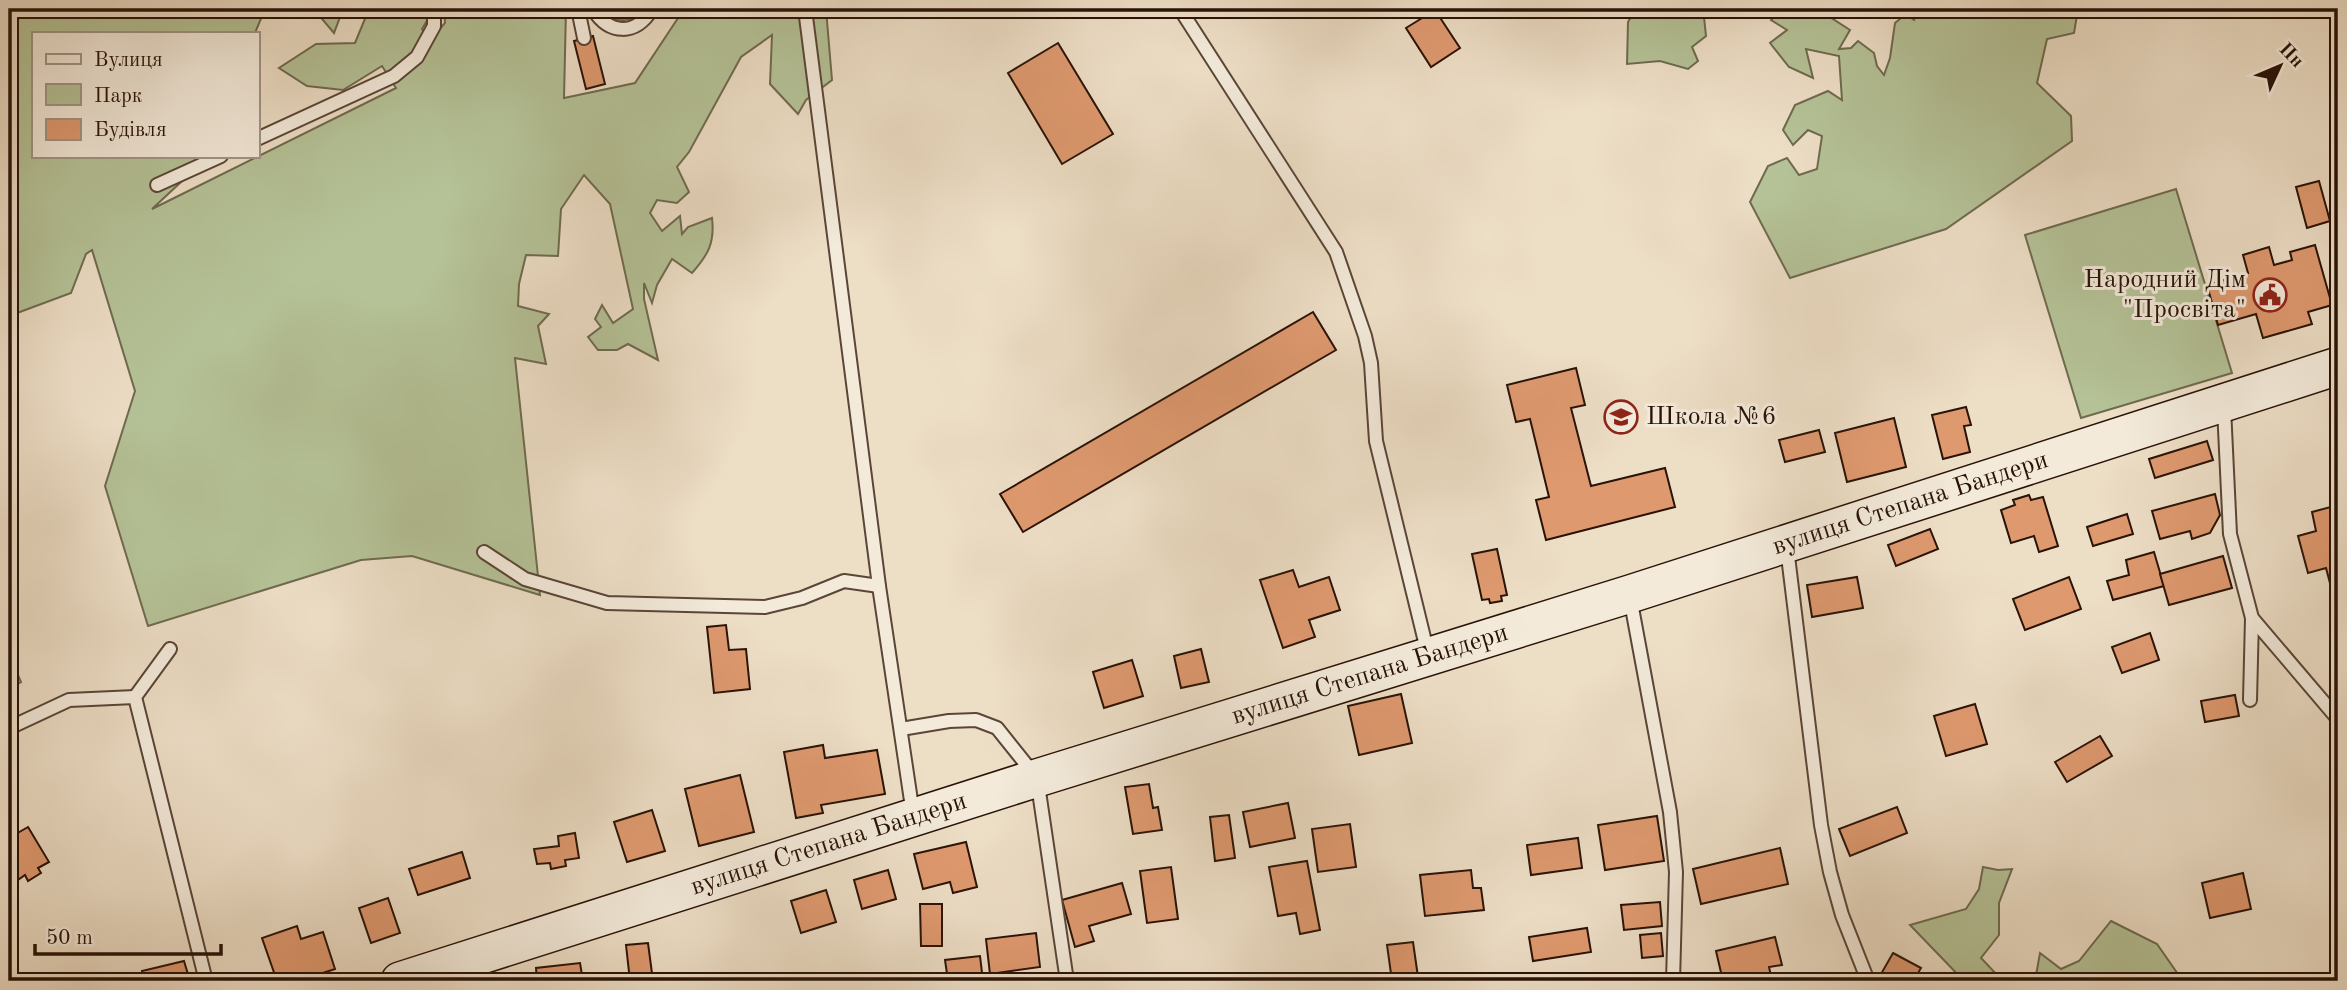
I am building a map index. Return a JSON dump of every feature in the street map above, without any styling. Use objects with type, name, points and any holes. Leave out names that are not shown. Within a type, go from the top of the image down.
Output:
[{"type":"main road","name":"вулиця Степана Бандери","points":[[400,981],[1037,778],[1429,658],[2338,366]]},
{"type":"lane","points":[[259,138],[394,76],[417,57],[434,26],[435,9]]},
{"type":"lane","points":[[578,9],[584,38]]},
{"type":"lane","points":[[593,9],[600,20],[610,27],[622,30],[645,20],[652,9]]},
{"type":"lane","points":[[805,9],[879,586],[914,818]]},
{"type":"lane","points":[[1180,9],[1336,252],[1365,336],[1371,363],[1376,441],[1429,658]]},
{"type":"lane","points":[[158,185],[217,158]]},
{"type":"lane","points":[[2223,402],[2230,534],[2252,618],[2250,700]]},
{"type":"lane","points":[[1787,544],[1821,825],[1842,915],[1868,981]]},
{"type":"lane","points":[[484,552],[524,579],[607,603],[765,607],[802,598],[844,581],[879,586]]},
{"type":"lane","points":[[1630,594],[1670,812],[1676,872],[1673,981]]},
{"type":"lane","points":[[2252,618],[2338,719]]},
{"type":"lane","points":[[135,697],[170,649]]},
{"type":"lane","points":[[9,728],[69,699],[135,697]]},
{"type":"lane","points":[[135,697],[206,981]]},
{"type":"lane","points":[[901,729],[949,721],[976,720],[998,728],[1037,778],[1067,981]]},
{"type":"green space","points":[[9,9],[265,9],[255,32],[32,32],[32,158],[207,158],[152,209],[396,88],[382,66],[343,90],[307,86],[279,68],[316,44],[355,43],[369,9],[434,9],[422,29],[432,38],[445,23],[444,9],[566,9],[564,98],[635,83],[684,9],[826,9],[832,80],[806,100],[798,114],[770,84],[772,35],[741,57],[689,152],[677,167],[689,192],[677,203],[657,200],[650,213],[662,231],[680,216],[682,234],[688,227],[712,218],[713,227],[709,248],[692,273],[672,259],[657,285],[652,303],[644,283],[644,299],[658,360],[628,344],[617,350],[598,350],[588,337],[601,327],[595,319],[602,305],[613,323],[633,309],[610,204],[584,175],[561,209],[558,256],[526,255],[519,284],[518,306],[549,314],[538,326],[546,364],[515,358],[540,595],[412,556],[361,560],[148,626],[105,486],[135,391],[92,250],[86,254],[71,293],[9,316]]},
{"type":"green space","points":[[318,9],[343,9],[334,33],[317,13]]},
{"type":"green space","points":[[603,9],[643,9],[628,20],[617,20]]},
{"type":"green space","points":[[1636,9],[1682,9],[1681,11],[1704,17],[1706,36],[1692,47],[1698,61],[1688,69],[1660,61],[1627,64],[1628,22]]},
{"type":"green space","points":[[1781,9],[1858,9],[1830,17],[1850,30],[1839,49],[1851,48],[1858,41],[1874,53],[1877,66],[1884,75],[1890,58],[1895,23],[1906,14],[1914,20],[1919,9],[1993,9],[2000,12],[2005,9],[2078,9],[2074,33],[2047,39],[2037,83],[2071,116],[2072,141],[1946,229],[1790,278],[1750,202],[1768,166],[1787,158],[1799,175],[1817,169],[1822,136],[1808,130],[1793,145],[1783,130],[1795,105],[1828,91],[1842,100],[1839,56],[1806,49],[1813,78],[1789,67],[1770,43],[1787,30],[1771,20]]},
{"type":"green space","points":[[2176,189],[2232,373],[2081,418],[2025,235]]},
{"type":"green space","points":[[9,654],[21,682],[9,689]]},
{"type":"green space","points":[[1983,867],[2012,869],[1999,903],[1999,935],[1981,958],[1998,976],[2009,981],[1964,981],[1910,925],[1966,909],[1979,889]]},
{"type":"green space","points":[[2111,921],[2157,944],[2180,977],[2195,981],[2035,981],[2040,953],[2061,969],[2079,961]]},
{"type":"building","points":[[1435,10],[1460,48],[1431,67],[1406,28]]},
{"type":"building","points":[[593,36],[605,84],[586,89],[574,41]]},
{"type":"building","points":[[1058,43],[1113,134],[1062,164],[1008,73]]},
{"type":"building","points":[[2319,181],[2330,221],[2307,228],[2296,187]]},
{"type":"building","name":"Народний Дім \"Просвіта\"","points":[[2315,245],[2332,305],[2308,312],[2312,324],[2263,338],[2256,314],[2218,325],[2207,285],[2248,273],[2243,255],[2269,247],[2274,265],[2292,260],[2290,252]]},
{"type":"building","points":[[1313,312],[1336,350],[1023,532],[1000,494]]},
{"type":"building","name":"Школа №6","points":[[1576,368],[1585,405],[1571,408],[1591,486],[1665,468],[1675,507],[1546,540],[1536,500],[1549,497],[1530,419],[1516,422],[1507,385]]},
{"type":"building","points":[[1966,407],[1971,425],[1964,426],[1970,452],[1943,459],[1932,415]]},
{"type":"building","points":[[1894,418],[1906,467],[1847,482],[1835,433]]},
{"type":"building","points":[[1819,430],[1825,452],[1785,462],[1779,440]]},
{"type":"building","points":[[2207,441],[2213,460],[2155,478],[2149,459]]},
{"type":"building","points":[[2215,494],[2220,515],[2210,533],[2192,539],[2190,531],[2160,539],[2152,511]]},
{"type":"building","points":[[2029,495],[2031,500],[2043,497],[2058,546],[2039,552],[2034,536],[2011,543],[2001,510],[2015,505],[2013,500]]},
{"type":"building","points":[[2338,505],[2338,585],[2331,587],[2326,568],[2308,573],[2298,536],[2316,531],[2312,512]]},
{"type":"building","points":[[2127,514],[2133,534],[2093,546],[2087,527]]},
{"type":"building","points":[[1930,529],[1938,549],[1896,566],[1888,545]]},
{"type":"building","points":[[1497,549],[1507,595],[1501,596],[1502,601],[1490,603],[1489,599],[1482,600],[1472,554]]},
{"type":"building","points":[[2154,552],[2164,586],[2113,600],[2107,581],[2129,575],[2126,560]]},
{"type":"building","points":[[2223,556],[2232,588],[2169,605],[2160,574]]},
{"type":"building","points":[[1293,570],[1299,587],[1329,577],[1340,610],[1309,620],[1315,637],[1283,648],[1260,580]]},
{"type":"building","points":[[1857,577],[1863,608],[1812,617],[1807,585]]},
{"type":"building","points":[[2069,577],[2081,609],[2025,630],[2013,599]]},
{"type":"building","points":[[726,625],[729,650],[746,649],[750,689],[714,693],[707,627]]},
{"type":"building","points":[[2150,633],[2159,660],[2122,673],[2112,647]]},
{"type":"building","points":[[1201,649],[1209,682],[1181,688],[1174,656]]},
{"type":"building","points":[[1132,660],[1143,696],[1104,708],[1093,672]]},
{"type":"building","points":[[1401,694],[1412,743],[1359,755],[1348,706]]},
{"type":"building","points":[[2235,695],[2239,716],[2205,722],[2201,701]]},
{"type":"building","points":[[1975,704],[1987,744],[1946,756],[1934,716]]},
{"type":"building","points":[[2100,736],[2112,756],[2067,782],[2055,762]]},
{"type":"building","points":[[823,745],[825,758],[877,750],[885,794],[821,805],[823,813],[796,818],[784,752]]},
{"type":"building","points":[[740,775],[754,832],[699,846],[685,789]]},
{"type":"building","points":[[1149,784],[1153,808],[1158,807],[1162,830],[1133,834],[1125,787]]},
{"type":"building","points":[[1288,803],[1295,838],[1250,847],[1243,812]]},
{"type":"building","points":[[1897,807],[1907,833],[1850,856],[1839,829]]},
{"type":"building","points":[[652,810],[665,851],[627,862],[614,822]]},
{"type":"building","points":[[1229,815],[1235,858],[1215,861],[1210,817]]},
{"type":"building","points":[[1657,816],[1664,861],[1605,870],[1598,825]]},
{"type":"building","points":[[1350,824],[1356,867],[1318,872],[1312,829]]},
{"type":"building","points":[[28,827],[49,862],[38,868],[41,873],[28,881],[25,875],[15,882],[9,872],[9,838]]},
{"type":"building","points":[[575,833],[579,858],[565,860],[566,866],[551,869],[550,863],[537,864],[534,849],[559,846],[558,836]]},
{"type":"building","points":[[1578,838],[1582,868],[1531,875],[1527,845]]},
{"type":"building","points":[[966,842],[977,887],[953,893],[950,882],[923,889],[914,854]]},
{"type":"building","points":[[1780,848],[1788,884],[1701,904],[1693,869]]},
{"type":"building","points":[[462,852],[470,878],[418,895],[409,869]]},
{"type":"building","points":[[1307,861],[1320,930],[1300,934],[1296,913],[1278,916],[1269,867]]},
{"type":"building","points":[[1171,867],[1178,919],[1147,923],[1140,871]]},
{"type":"building","points":[[888,870],[896,899],[862,909],[854,880]]},
{"type":"building","points":[[1471,870],[1473,888],[1481,888],[1484,910],[1425,916],[1420,875]]},
{"type":"building","points":[[2243,873],[2251,909],[2210,918],[2202,883]]},
{"type":"building","points":[[1122,883],[1131,914],[1089,926],[1094,941],[1075,947],[1062,900]]},
{"type":"building","points":[[826,890],[836,922],[801,933],[791,901]]},
{"type":"building","points":[[388,898],[400,933],[371,943],[359,908]]},
{"type":"building","points":[[1660,902],[1662,926],[1624,930],[1621,905]]},
{"type":"building","points":[[920,904],[942,904],[942,946],[921,946]]},
{"type":"building","points":[[297,926],[301,939],[323,932],[335,969],[298,981],[277,981],[262,938]]},
{"type":"building","points":[[1587,928],[1591,952],[1533,961],[1529,937]]},
{"type":"building","points":[[1036,933],[1040,967],[990,974],[986,939]]},
{"type":"building","points":[[1661,933],[1663,956],[1642,958],[1640,935]]},
{"type":"building","points":[[1775,937],[1782,965],[1769,967],[1771,976],[1748,981],[1723,981],[1716,951]]},
{"type":"building","points":[[1413,942],[1418,977],[1440,974],[1441,981],[1392,981],[1387,945]]},
{"type":"building","points":[[648,943],[653,981],[630,981],[626,945]]},
{"type":"building","points":[[1893,953],[1921,968],[1914,980],[1916,981],[1877,981]]},
{"type":"building","points":[[980,956],[983,981],[948,981],[945,960]]},
{"type":"building","points":[[184,961],[190,981],[144,981],[142,971]]},
{"type":"building","points":[[580,963],[583,981],[537,981],[536,968]]},
{"type":"building","points":[[1181,975],[1182,981],[1150,981],[1150,977]]},
{"type":"place","name":"Народний Дім \"Просвіта\"","points":[[2270,295]]},
{"type":"place","name":"Школа №6","points":[[1621,417]]}]
